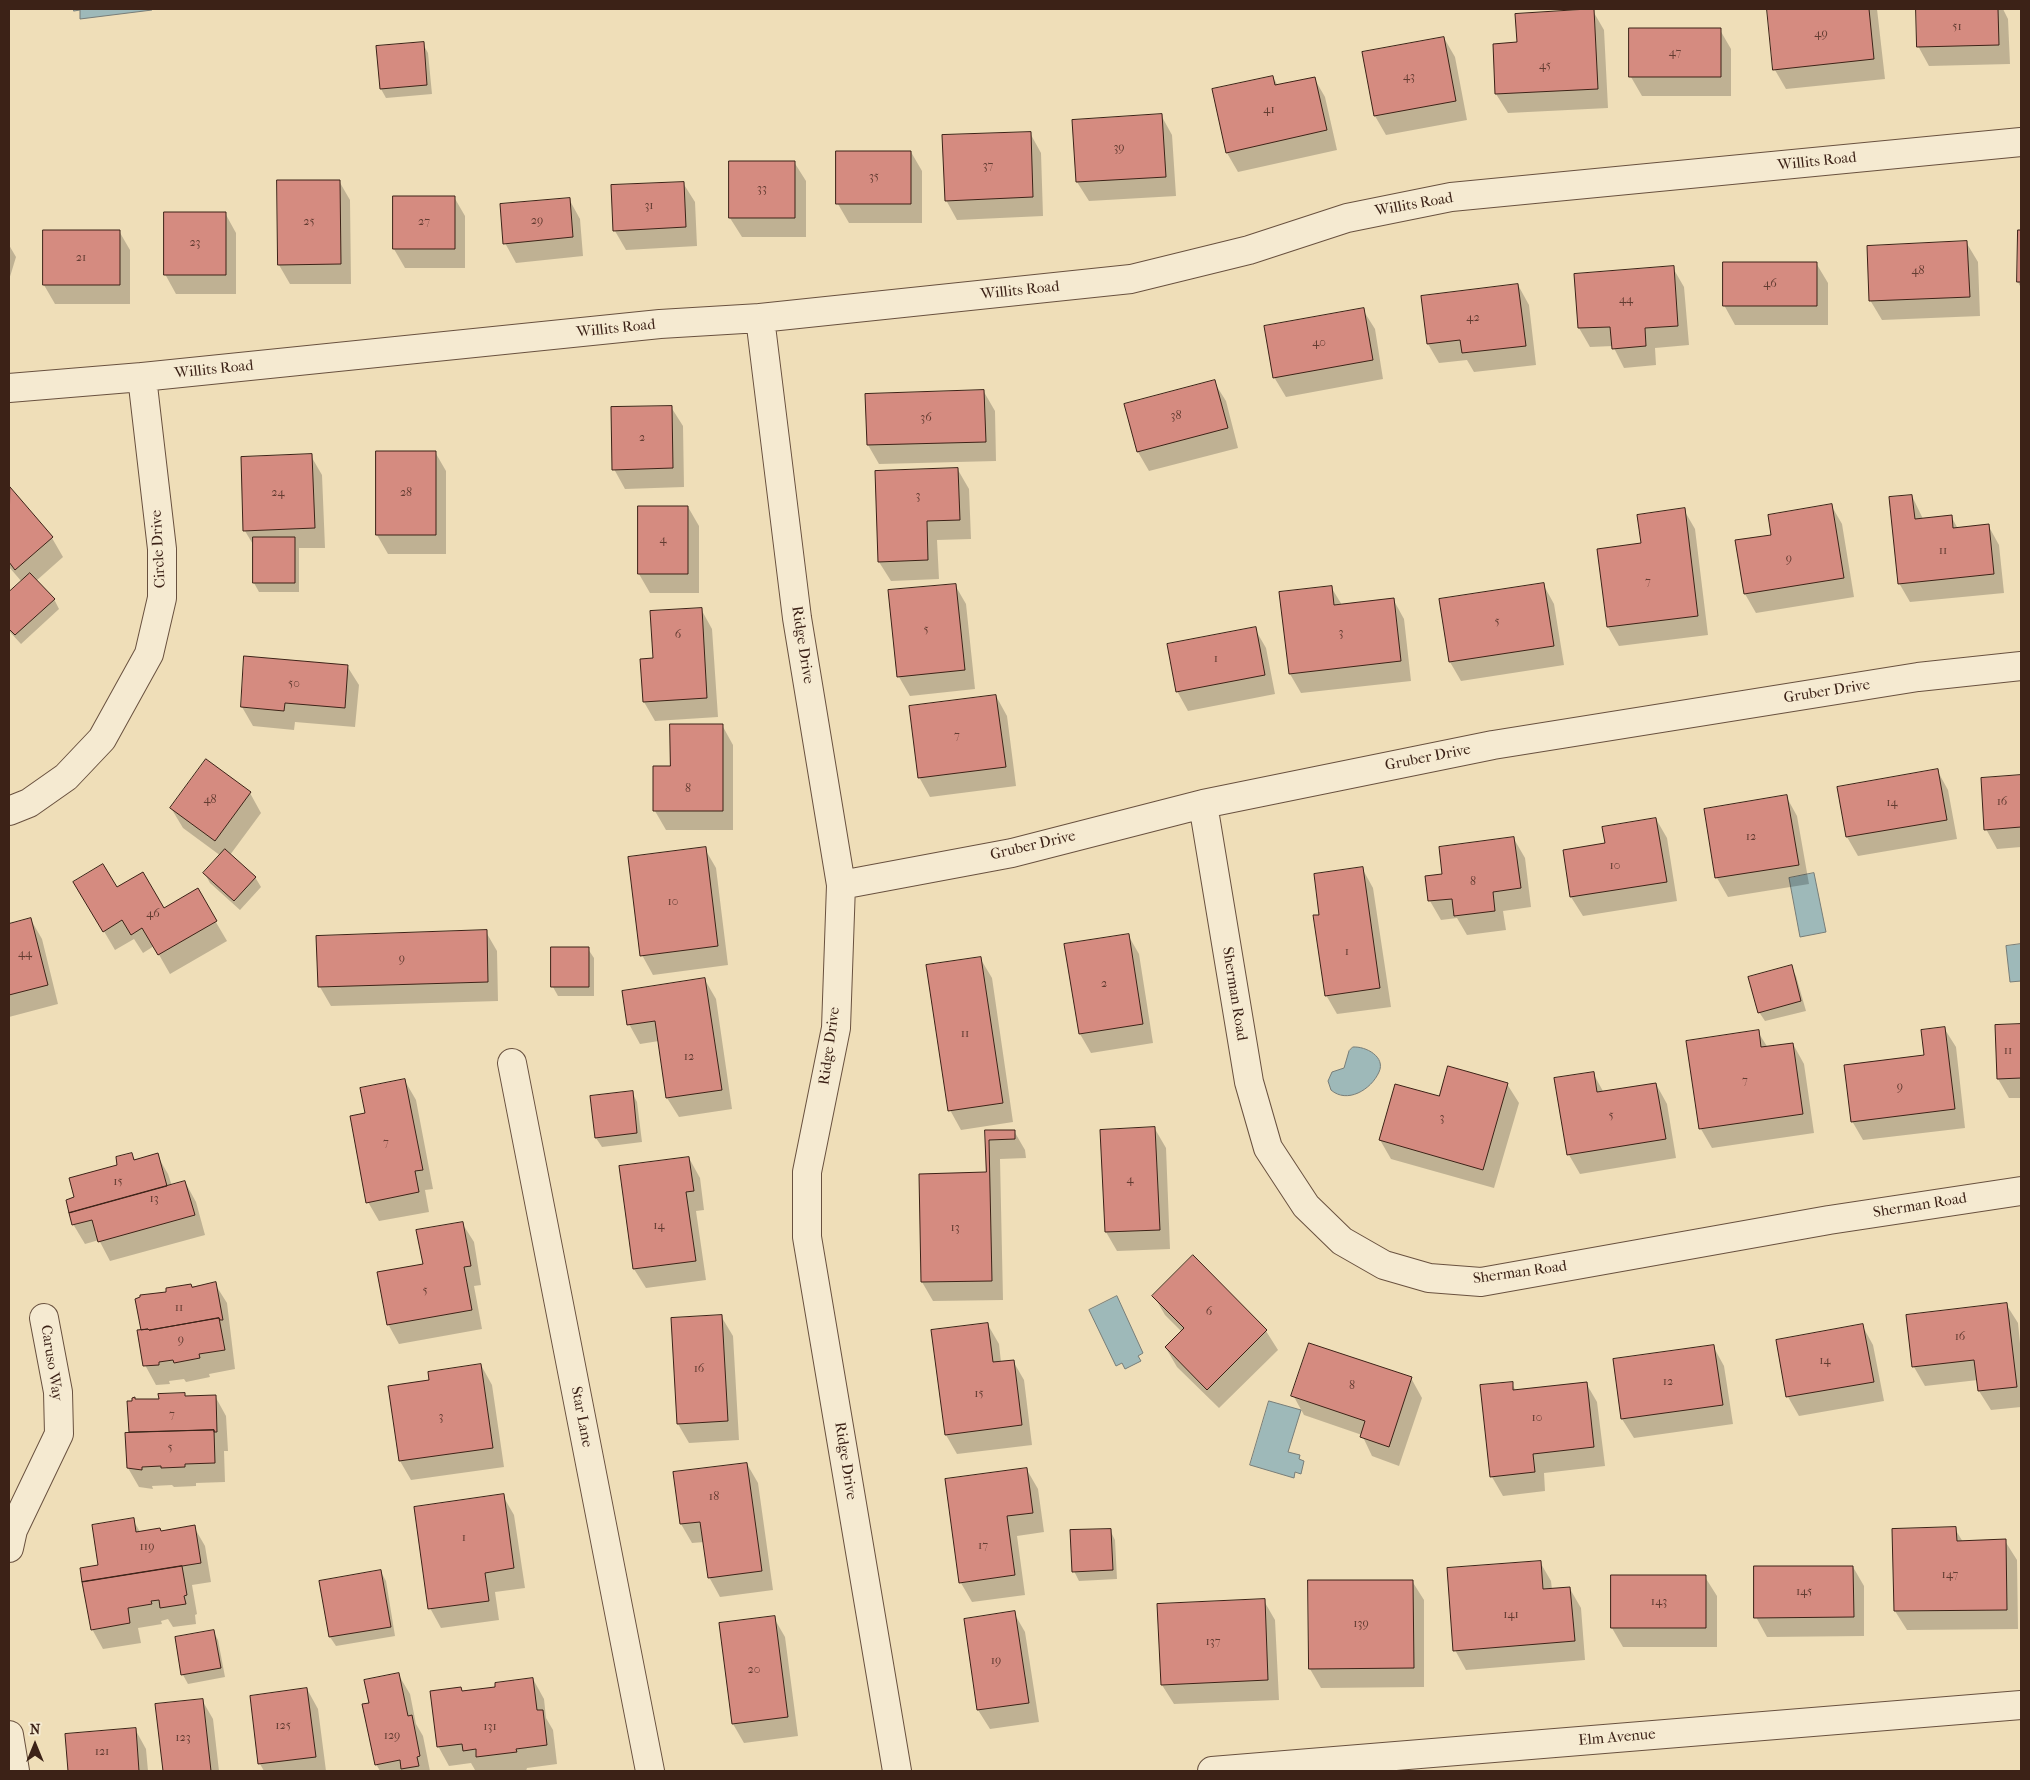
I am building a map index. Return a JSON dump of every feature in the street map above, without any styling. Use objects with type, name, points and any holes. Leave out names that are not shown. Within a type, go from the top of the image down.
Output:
[{"type":"street","name":"Willits Road","points":[[9,388],[142,377],[660,324],[760,318],[1131,279],[1249,250],[1347,218],[1451,197],[2021,142]]},
{"type":"street","name":"Ridge Drive","points":[[760,318],[798,618],[841,885],[836,1028],[807,1172],[807,1237],[896,1771]]},
{"type":"street","name":"Circle Drive","points":[[9,811],[29,802],[66,776],[102,739],[149,654],[162,598],[162,549],[142,377]]},
{"type":"street","name":"Gruber Drive","points":[[841,885],[1012,852],[1203,804],[1493,745],[1918,677],[2021,666]]},
{"type":"street","name":"Sherman Road","points":[[1203,804],[1249,1082],[1268,1148],[1306,1206],[1342,1240],[1384,1265],[1429,1278],[1481,1282],[1829,1220],[2021,1191]]},
{"type":"street","name":"Star Lane","points":[[512,1063],[650,1771]]},
{"type":"street","name":"Caruso Way","points":[[9,1548],[13,1530],[59,1434],[58,1392],[44,1318]]},
{"type":"street","name":"Elm Avenue","points":[[1212,1771],[2021,1705]]},
{"type":"street","points":[[9,1735],[14,1771]]},
{"type":"water","points":[[74,9],[152,10],[80,19],[80,10],[74,11]]},
{"type":"water","points":[[1814,873],[1826,932],[1800,937],[1789,878]]},
{"type":"water","points":[[2021,944],[2021,981],[2010,982],[2006,946]]},
{"type":"water","points":[[1353,1047],[1364,1048],[1374,1054],[1380,1062],[1380,1067],[1375,1079],[1365,1089],[1358,1093],[1344,1096],[1331,1090],[1328,1081],[1332,1072],[1344,1068],[1349,1051]]},
{"type":"water","points":[[1117,1296],[1143,1353],[1138,1356],[1141,1361],[1125,1369],[1122,1363],[1116,1366],[1089,1310]]},
{"type":"water","points":[[1269,1401],[1301,1410],[1288,1452],[1300,1455],[1299,1459],[1304,1461],[1301,1474],[1295,1472],[1294,1478],[1250,1465]]},
{"type":"building","points":[[1594,9],[1598,89],[1495,94],[1493,44],[1517,42],[1515,14]]},
{"type":"building","points":[[1767,9],[1869,9],[1874,59],[1773,70]]},
{"type":"building","points":[[1916,9],[1998,9],[1999,45],[1917,47]]},
{"type":"building","points":[[1629,28],[1721,28],[1721,77],[1629,77]]},
{"type":"building","points":[[1444,37],[1456,101],[1374,116],[1362,52]]},
{"type":"building","points":[[424,42],[427,85],[380,89],[376,46]]},
{"type":"building","points":[[1273,76],[1275,85],[1315,77],[1327,130],[1226,153],[1212,89]]},
{"type":"building","points":[[1162,114],[1166,177],[1076,182],[1072,120]]},
{"type":"building","points":[[1031,132],[1033,197],[945,201],[942,135]]},
{"type":"building","points":[[836,151],[911,151],[911,204],[836,204]]},
{"type":"building","points":[[729,161],[795,161],[795,218],[729,218]]},
{"type":"building","points":[[277,180],[340,180],[341,264],[278,265]]},
{"type":"building","points":[[684,182],[686,227],[613,231],[611,185]]},
{"type":"building","points":[[393,196],[455,196],[455,249],[393,249]]},
{"type":"building","points":[[570,198],[573,237],[503,244],[500,204]]},
{"type":"building","points":[[164,212],[226,212],[226,275],[164,275]]},
{"type":"building","points":[[43,230],[120,230],[120,285],[43,285]]},
{"type":"building","points":[[2018,230],[2021,230],[2021,282],[2017,282]]},
{"type":"building","points":[[1967,241],[1970,297],[1869,301],[1867,246]]},
{"type":"building","points":[[1723,262],[1817,262],[1817,306],[1723,306]]},
{"type":"building","points":[[1674,266],[1678,326],[1645,328],[1646,346],[1612,349],[1610,327],[1578,328],[1574,274]]},
{"type":"building","points":[[1518,284],[1526,346],[1462,353],[1460,340],[1427,344],[1421,296]]},
{"type":"building","points":[[1364,308],[1373,360],[1273,378],[1264,326]]},
{"type":"building","points":[[1215,380],[1228,428],[1137,452],[1124,404]]},
{"type":"building","points":[[984,390],[986,442],[867,445],[865,394]]},
{"type":"building","points":[[672,406],[673,468],[612,470],[611,407]]},
{"type":"building","points":[[376,451],[436,451],[436,535],[376,535]]},
{"type":"building","points":[[312,454],[315,528],[243,531],[241,457]]},
{"type":"building","points":[[958,468],[960,520],[927,521],[928,560],[878,562],[875,471]]},
{"type":"building","points":[[10,487],[53,537],[15,570],[9,562]]},
{"type":"building","points":[[1912,495],[1915,519],[1952,515],[1953,528],[1989,524],[1994,574],[1898,584],[1889,497]]},
{"type":"building","points":[[1832,504],[1844,578],[1744,594],[1735,540],[1771,535],[1768,515]]},
{"type":"building","points":[[638,506],[688,506],[688,574],[638,574]]},
{"type":"building","points":[[1685,508],[1698,616],[1607,627],[1597,549],[1641,543],[1637,515]]},
{"type":"building","points":[[253,537],[295,537],[295,583],[253,583]]},
{"type":"building","points":[[30,573],[55,599],[15,635],[9,629],[9,592]]},
{"type":"building","points":[[1544,583],[1554,646],[1449,662],[1439,599]]},
{"type":"building","points":[[956,584],[965,670],[897,677],[888,590]]},
{"type":"building","points":[[1332,586],[1334,605],[1394,598],[1401,661],[1289,674],[1279,592]]},
{"type":"building","points":[[702,608],[707,698],[643,702],[640,659],[653,658],[650,611]]},
{"type":"building","points":[[1256,627],[1265,675],[1176,692],[1167,644]]},
{"type":"building","points":[[244,656],[348,665],[345,708],[285,703],[284,711],[241,707]]},
{"type":"building","points":[[996,695],[1006,767],[918,778],[909,706]]},
{"type":"building","points":[[670,724],[723,724],[723,811],[653,811],[653,766],[670,766]]},
{"type":"building","points":[[206,759],[251,792],[215,841],[170,808]]},
{"type":"building","points":[[1938,769],[1947,820],[1846,837],[1837,787]]},
{"type":"building","points":[[2021,775],[2021,827],[1984,830],[1981,778]]},
{"type":"building","points":[[1787,795],[1799,865],[1715,878],[1704,809]]},
{"type":"building","points":[[1656,818],[1667,882],[1570,897],[1563,850],[1605,843],[1602,827]]},
{"type":"building","points":[[1514,837],[1521,888],[1493,892],[1495,911],[1454,916],[1452,899],[1428,901],[1425,876],[1442,874],[1439,847]]},
{"type":"building","points":[[706,847],[718,946],[640,956],[628,857]]},
{"type":"building","points":[[225,849],[256,877],[234,901],[203,873]]},
{"type":"building","points":[[103,864],[117,887],[143,872],[164,908],[198,888],[217,921],[158,955],[142,928],[131,935],[122,920],[103,932],[73,882]]},
{"type":"building","points":[[1363,867],[1380,988],[1325,996],[1313,915],[1319,915],[1314,874]]},
{"type":"building","points":[[31,918],[48,985],[9,995],[9,924]]},
{"type":"building","points":[[487,930],[488,982],[318,987],[316,936]]},
{"type":"building","points":[[1129,934],[1143,1024],[1079,1034],[1064,944]]},
{"type":"building","points":[[551,947],[589,947],[589,987],[551,987]]},
{"type":"building","points":[[981,957],[1003,1103],[948,1111],[926,965]]},
{"type":"building","points":[[1792,965],[1801,1001],[1758,1013],[1748,977]]},
{"type":"building","points":[[705,978],[722,1090],[666,1098],[655,1021],[627,1025],[622,991]]},
{"type":"building","points":[[2021,1024],[2021,1078],[1997,1079],[1995,1025]]},
{"type":"building","points":[[1945,1027],[1955,1109],[1851,1122],[1844,1065],[1924,1055],[1921,1030]]},
{"type":"building","points":[[1759,1030],[1761,1047],[1793,1043],[1803,1114],[1699,1129],[1686,1041]]},
{"type":"building","points":[[1448,1066],[1508,1083],[1483,1170],[1379,1140],[1395,1084],[1439,1096]]},
{"type":"building","points":[[1594,1072],[1597,1092],[1656,1083],[1666,1139],[1567,1155],[1554,1078]]},
{"type":"building","points":[[405,1079],[423,1170],[415,1171],[419,1192],[366,1203],[350,1116],[365,1113],[360,1088]]},
{"type":"building","points":[[633,1091],[637,1133],[595,1138],[590,1096]]},
{"type":"building","points":[[1155,1127],[1160,1230],[1105,1232],[1100,1130]]},
{"type":"building","points":[[985,1130],[1015,1130],[1015,1139],[989,1140],[992,1281],[921,1282],[919,1174],[986,1172]]},
{"type":"building","points":[[132,1153],[134,1160],[158,1153],[167,1186],[69,1213],[66,1200],[74,1197],[69,1178],[117,1165],[116,1157]]},
{"type":"building","points":[[689,1157],[694,1191],[686,1192],[696,1261],[633,1269],[619,1166]]},
{"type":"building","points":[[185,1181],[195,1215],[98,1242],[92,1220],[72,1225],[69,1213]]},
{"type":"building","points":[[463,1222],[471,1266],[464,1267],[472,1310],[387,1325],[377,1272],[423,1264],[416,1230]]},
{"type":"building","points":[[1193,1255],[1267,1330],[1207,1390],[1165,1347],[1184,1328],[1152,1296]]},
{"type":"building","points":[[216,1282],[223,1320],[219,1318],[141,1330],[135,1299],[140,1297],[140,1295],[166,1292],[166,1288],[191,1284],[192,1287]]},
{"type":"building","points":[[2007,1303],[2017,1387],[1978,1391],[1974,1360],[1912,1367],[1906,1315]]},
{"type":"building","points":[[722,1315],[728,1421],[677,1424],[671,1318]]},
{"type":"building","points":[[219,1318],[225,1350],[199,1354],[200,1358],[174,1363],[173,1360],[159,1362],[159,1365],[143,1366],[137,1330],[149,1330]]},
{"type":"building","points":[[988,1323],[993,1362],[1014,1360],[1022,1425],[945,1435],[931,1330]]},
{"type":"building","points":[[1863,1324],[1874,1382],[1786,1397],[1776,1340]]},
{"type":"building","points":[[1309,1343],[1412,1377],[1389,1447],[1360,1437],[1365,1421],[1291,1396]]},
{"type":"building","points":[[1714,1345],[1723,1405],[1621,1419],[1613,1359]]},
{"type":"building","points":[[481,1364],[493,1448],[399,1461],[388,1386],[429,1380],[428,1372]]},
{"type":"building","points":[[1513,1382],[1513,1390],[1587,1382],[1594,1447],[1533,1454],[1535,1472],[1490,1477],[1480,1385]]},
{"type":"building","points":[[185,1393],[185,1396],[216,1395],[217,1432],[214,1432],[214,1430],[129,1432],[127,1401],[132,1401],[132,1398],[135,1397],[135,1399],[159,1399],[158,1394]]},
{"type":"building","points":[[214,1430],[215,1463],[185,1464],[185,1467],[142,1467],[142,1470],[127,1468],[125,1433]]},
{"type":"building","points":[[747,1463],[762,1571],[708,1578],[700,1522],[680,1524],[673,1472]]},
{"type":"building","points":[[1027,1468],[1033,1513],[1007,1516],[1015,1575],[959,1583],[945,1479]]},
{"type":"building","points":[[504,1494],[514,1568],[485,1573],[489,1601],[428,1609],[414,1507]]},
{"type":"building","points":[[134,1518],[136,1532],[160,1528],[161,1531],[195,1525],[201,1563],[82,1582],[80,1568],[98,1565],[92,1525]]},
{"type":"building","points":[[1956,1527],[1957,1541],[2006,1539],[2007,1610],[1894,1611],[1892,1529]]},
{"type":"building","points":[[1111,1529],[1113,1570],[1072,1572],[1070,1530]]},
{"type":"building","points":[[1541,1561],[1543,1589],[1570,1587],[1575,1641],[1453,1651],[1447,1568]]},
{"type":"building","points":[[182,1566],[187,1595],[184,1596],[186,1604],[160,1608],[159,1600],[151,1601],[152,1604],[128,1608],[130,1623],[91,1630],[82,1582]]},
{"type":"building","points":[[1754,1566],[1853,1566],[1854,1617],[1754,1618]]},
{"type":"building","points":[[381,1570],[391,1627],[329,1637],[319,1581]]},
{"type":"building","points":[[1611,1575],[1706,1575],[1706,1628],[1611,1628]]},
{"type":"building","points":[[1308,1580],[1413,1580],[1414,1668],[1309,1669]]},
{"type":"building","points":[[1265,1599],[1268,1680],[1161,1685],[1157,1604]]},
{"type":"building","points":[[1015,1611],[1029,1703],[977,1710],[964,1619]]},
{"type":"building","points":[[775,1616],[788,1717],[732,1724],[719,1623]]},
{"type":"building","points":[[214,1630],[221,1668],[181,1675],[175,1637]]},
{"type":"building","points":[[399,1673],[408,1716],[412,1715],[420,1756],[417,1757],[419,1766],[401,1769],[400,1760],[375,1765],[362,1704],[369,1703],[364,1680]]},
{"type":"building","points":[[533,1678],[537,1710],[543,1710],[547,1745],[516,1749],[517,1752],[476,1757],[476,1749],[463,1751],[462,1744],[437,1747],[430,1691],[461,1687],[462,1691],[495,1687],[495,1683]]},
{"type":"building","points":[[307,1688],[316,1757],[258,1764],[250,1696]]},
{"type":"building","points":[[203,1699],[211,1771],[163,1771],[155,1704]]},
{"type":"building","points":[[136,1728],[139,1771],[68,1771],[65,1734]]}]
